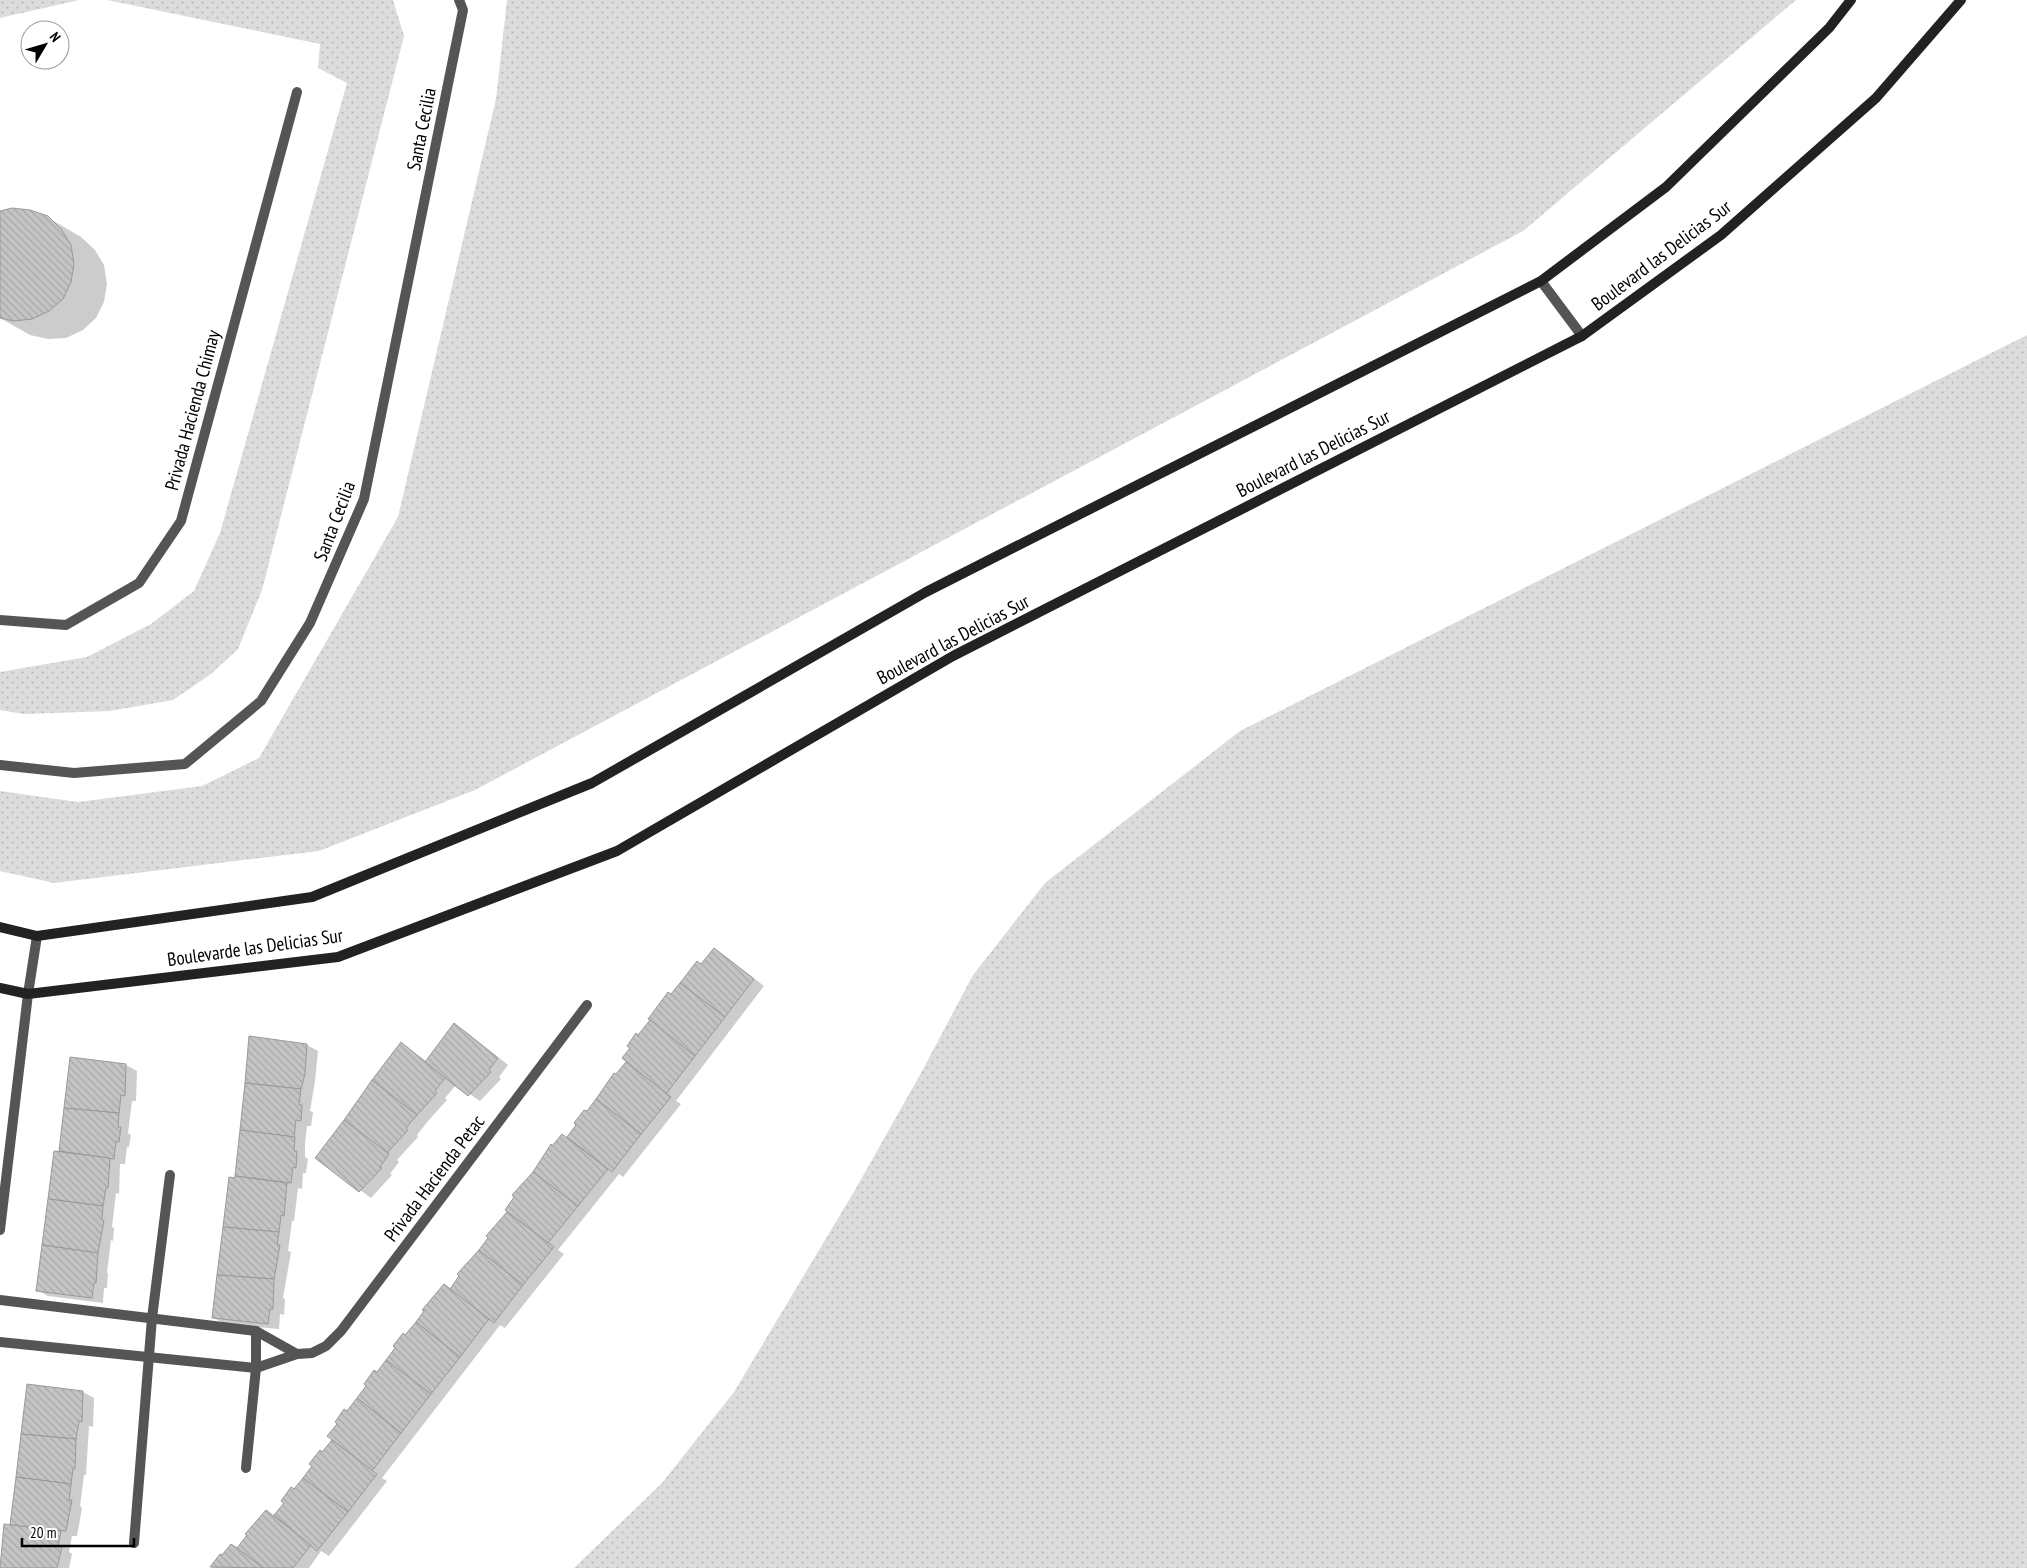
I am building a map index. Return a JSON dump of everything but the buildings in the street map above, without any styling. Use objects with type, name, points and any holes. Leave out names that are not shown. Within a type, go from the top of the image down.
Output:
[{"type":"main road","points":[[0,928],[37,936],[312,897],[592,783],[926,592],[1541,282],[1666,188],[1829,28],[1851,0]]},
{"type":"main road","name":"Boulevard las Delicias Sur","points":[[617,851],[953,656],[1582,336],[1721,235],[1876,98],[1961,0]]},
{"type":"main road","name":"Boulevarde las Delicias Sur","points":[[0,988],[28,994],[338,957],[617,851]]},
{"type":"street","name":"Santa Cecilia","points":[[0,765],[74,773],[185,764],[261,701],[310,623],[364,499],[463,10],[460,0]]},
{"type":"street","name":"Privada Hacienda Chimay","points":[[0,620],[66,625],[138,583],[181,521],[297,92]]},
{"type":"street","points":[[1541,282],[1582,336]]},
{"type":"street","points":[[0,1230],[28,994],[37,936]]},
{"type":"street","name":"Privada Hacienda Petac","points":[[0,1342],[256,1368],[297,1354],[312,1353],[326,1346],[341,1331],[587,1004]]},
{"type":"street","points":[[134,1543],[152,1318],[170,1175]]},
{"type":"street","points":[[0,1300],[256,1331],[297,1354]]},
{"type":"street","points":[[246,1468],[256,1368],[256,1331]]},
{"type":"shaded area","points":[[0,0],[79,0],[0,18]]},
{"type":"shaded area","points":[[107,0],[393,0],[404,36],[262,590],[238,649],[211,674],[173,700],[110,711],[24,714],[0,710],[0,672],[87,657],[151,624],[194,591],[220,533],[347,83],[318,68],[320,44]]},
{"type":"shaded area","points":[[507,0],[1796,0],[1523,231],[475,790],[319,851],[54,883],[0,871],[0,791],[78,802],[202,786],[259,758],[398,517],[496,99]]},
{"type":"shaded area","points":[[2027,335],[2027,1568],[574,1568],[662,1483],[734,1392],[855,1190],[921,1073],[973,975],[1045,883],[1240,731]]}]
